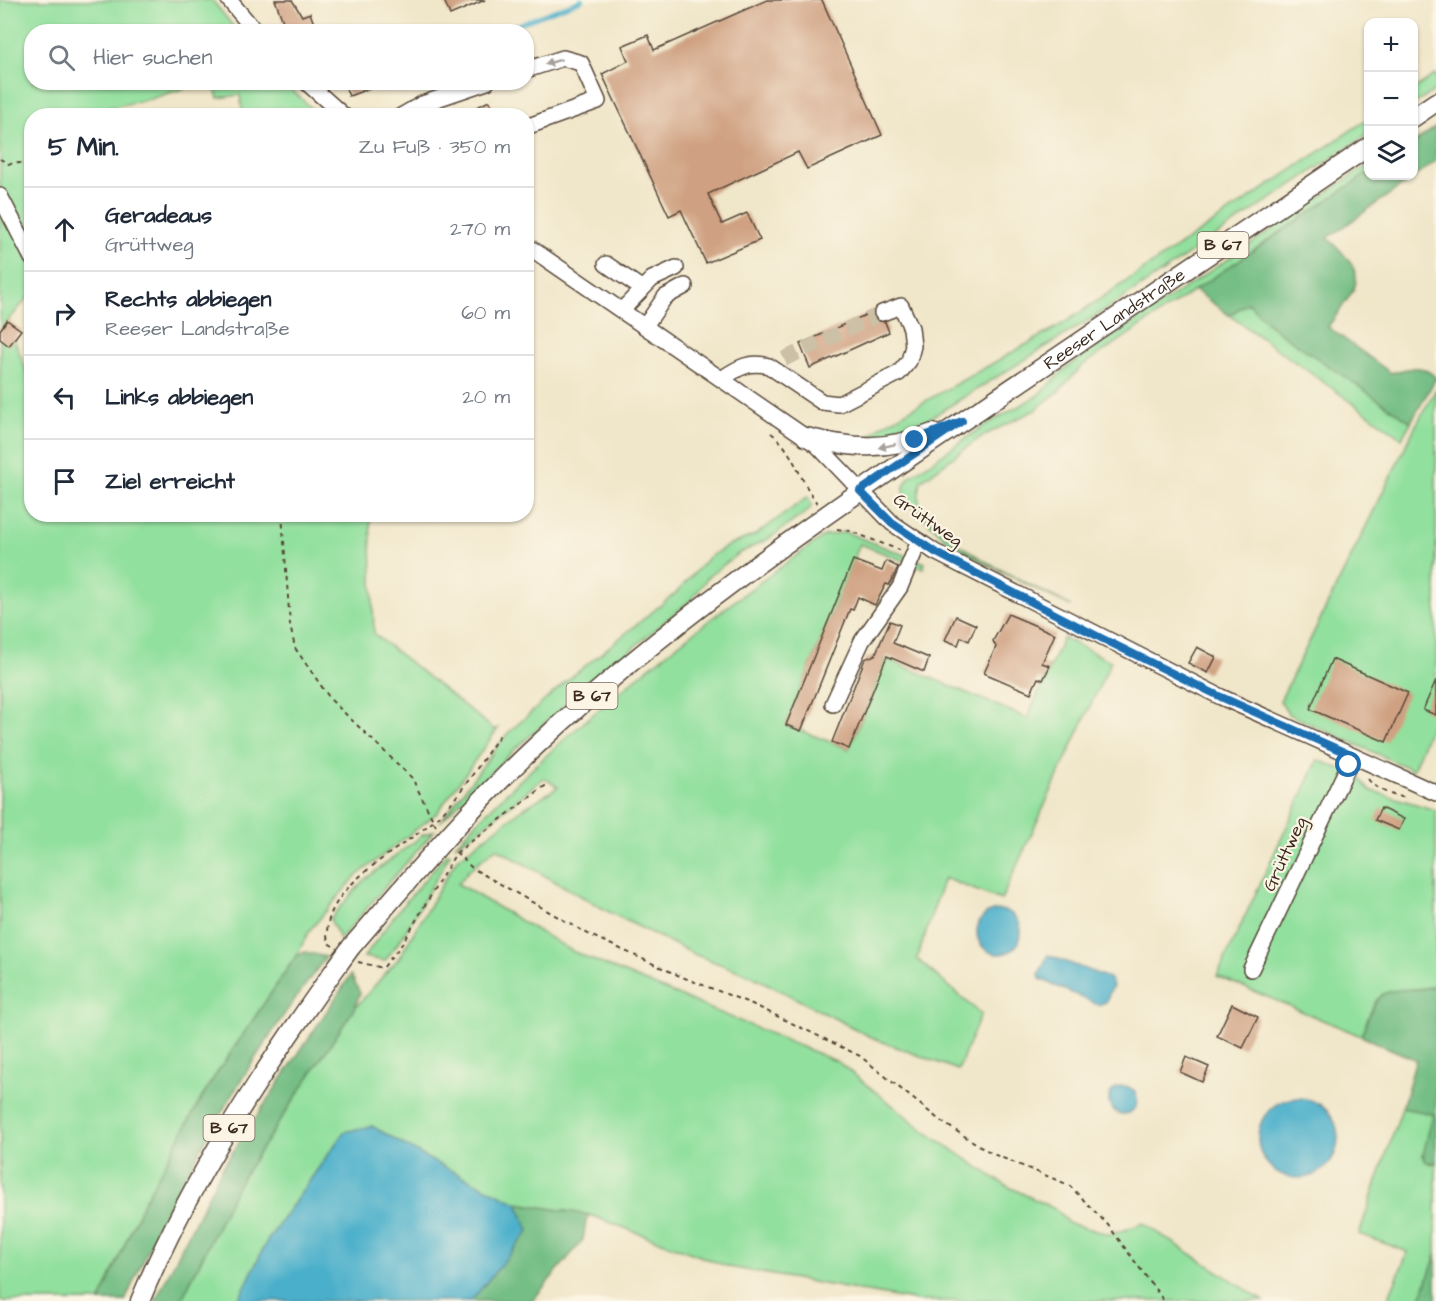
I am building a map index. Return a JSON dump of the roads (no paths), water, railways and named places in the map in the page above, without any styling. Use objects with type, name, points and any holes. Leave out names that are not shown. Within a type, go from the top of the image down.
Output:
[{"type":"main road","points":[[1418,114],[1436,102]]},
{"type":"main road","name":"Reeser Landstraße","points":[[860,491],[1364,150]]},
{"type":"main road","name":"B 67","points":[[806,437],[853,448],[878,448],[915,440],[962,421]]},
{"type":"main road","name":"B 67","points":[[140,1301],[192,1189],[281,1045],[351,947],[446,837],[537,745],[618,674],[734,582],[860,491]]},
{"type":"street","points":[[229,0],[249,24]]},
{"type":"street","points":[[534,67],[563,58],[581,63],[598,101],[534,124]]},
{"type":"street","points":[[315,90],[335,108]]},
{"type":"street","points":[[415,108],[464,90]]},
{"type":"street","points":[[0,196],[24,242]]},
{"type":"street","name":"Grüttweg","points":[[534,250],[723,378],[817,445],[892,523],[935,552],[1221,697],[1436,793]]},
{"type":"street","points":[[606,264],[640,288]]},
{"type":"street","points":[[622,310],[640,288],[664,272],[676,268]]},
{"type":"street","points":[[645,326],[665,297],[686,286]]},
{"type":"street","points":[[769,366],[822,402],[839,404],[899,373],[909,361],[913,346],[912,337],[901,306],[882,313]]},
{"type":"street","points":[[723,378],[744,364],[769,366],[784,359]]},
{"type":"street","points":[[833,704],[862,641],[900,587],[919,541]]},
{"type":"street","name":"Grüttweg","points":[[1251,969],[1353,756]]},
{"type":"water","points":[[999,910],[1015,916],[1021,932],[1015,948],[999,954],[983,948],[977,932],[983,916]]},
{"type":"water","points":[[1048,955],[1109,978],[1113,985],[1106,1002],[1098,1005],[1040,979],[1039,973]]},
{"type":"water","points":[[1123,1086],[1133,1090],[1137,1100],[1133,1110],[1123,1114],[1113,1110],[1109,1100],[1113,1090]]},
{"type":"water","points":[[1298,1098],[1313,1101],[1326,1110],[1335,1123],[1338,1138],[1335,1153],[1326,1166],[1313,1175],[1298,1178],[1283,1175],[1270,1166],[1261,1153],[1258,1138],[1261,1123],[1270,1110],[1283,1101]]},
{"type":"water","points":[[372,1126],[434,1162],[517,1203],[529,1231],[471,1301],[238,1301],[267,1241],[344,1132]]},
{"type":"waterway","points":[[519,24],[582,0]]},
{"type":"tunnel","points":[[784,359],[882,313]]}]
